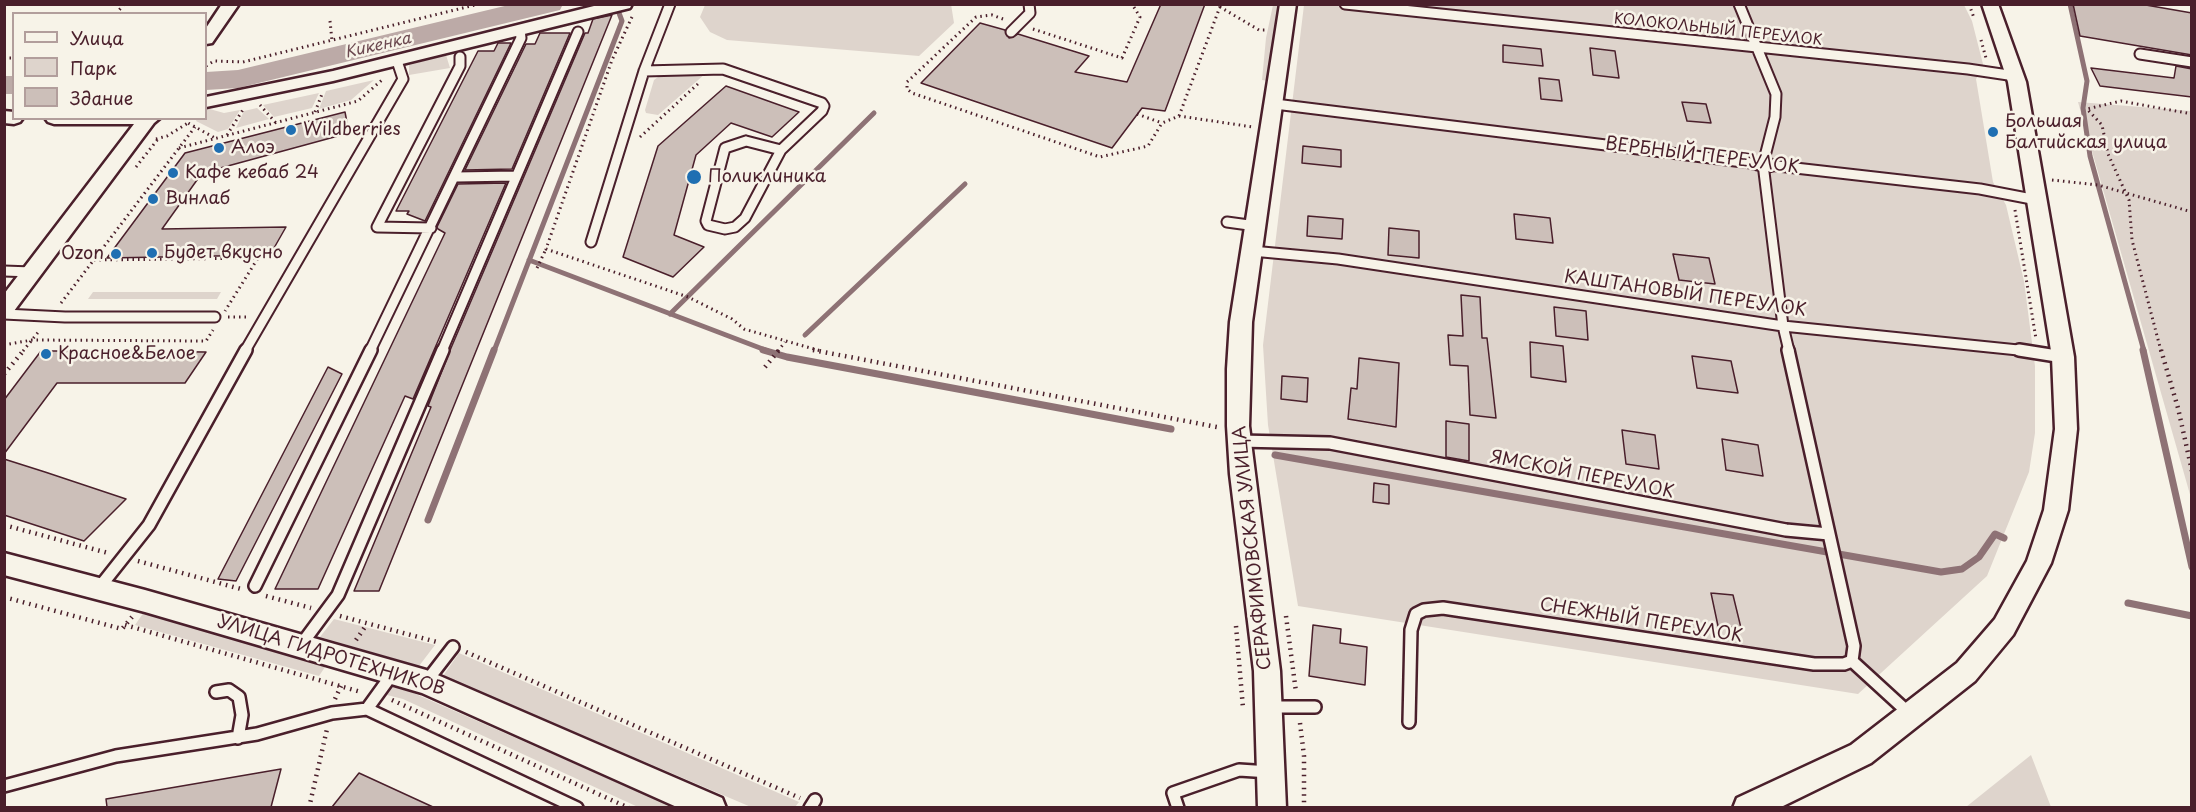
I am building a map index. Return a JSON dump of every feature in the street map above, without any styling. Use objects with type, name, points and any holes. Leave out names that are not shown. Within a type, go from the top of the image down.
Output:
[{"type":"street","points":[[207,34],[231,4]]},
{"type":"street","name":"СЕРАФИМОВСКАЯ УЛИЦА","points":[[1272,807],[1269,707],[1239,441],[1238,369],[1241,322],[1288,4]]},
{"type":"street","points":[[1747,807],[1861,754],[1966,672],[2004,627],[2039,562],[2056,510],[2066,429],[2063,357],[2028,193],[2015,76],[1990,4]]},
{"type":"street","points":[[207,102],[393,67],[520,30],[625,6]]},
{"type":"street","points":[[92,120],[148,123]]},
{"type":"street","points":[[4,312],[32,272],[148,123]]},
{"type":"street","name":"УЛИЦА ГИДРОТЕХНИКОВ","points":[[4,564],[99,588],[426,682],[712,807]]},
{"type":"lane","points":[[591,242],[644,71],[670,4]]},
{"type":"lane","points":[[1011,32],[1030,13],[1029,4]]},
{"type":"lane","name":"КОЛОКОЛЬНЫЙ ПЕРЕУЛОК","points":[[1345,4],[1968,69],[2015,76]]},
{"type":"lane","points":[[1738,4],[1776,94],[1775,117],[1764,164],[1783,326],[1854,646],[1852,661],[1911,715]]},
{"type":"lane","points":[[255,589],[522,38],[520,30]]},
{"type":"lane","points":[[301,645],[338,595],[578,32]]},
{"type":"lane","points":[[2140,54],[2192,62]]},
{"type":"lane","points":[[431,228],[377,227],[460,66],[460,57]]},
{"type":"lane","points":[[99,588],[150,525],[264,317],[403,79],[393,67]]},
{"type":"lane","points":[[644,71],[723,69],[822,103],[824,106],[822,111],[781,150],[745,218],[735,227],[725,229],[708,225],[706,221],[725,148],[746,141],[781,150]]},
{"type":"lane","name":"ВЕРБНЫЙ ПЕРЕУЛОК","points":[[1275,104],[1764,164],[2028,193]]},
{"type":"lane","points":[[456,177],[516,176]]},
{"type":"lane","points":[[1227,222],[1256,226]]},
{"type":"lane","name":"КАШТАНОВЫЙ ПЕРЕУЛОК","points":[[1252,251],[1303,256],[1783,326],[1915,341],[2014,349],[2063,357]]},
{"type":"lane","points":[[4,271],[32,272]]},
{"type":"lane","points":[[4,312],[51,316],[218,317]]},
{"type":"lane","name":"ЯМСКОЙ ПЕРЕУЛОК","points":[[1239,441],[1330,443],[1786,530],[1829,534]]},
{"type":"lane","name":"СНЕЖНЫЙ ПЕРЕУЛОК","points":[[1409,722],[1412,630],[1416,614],[1425,610],[1443,609],[1814,664],[1844,664],[1852,661]]},
{"type":"lane","points":[[426,682],[452,647]]},
{"type":"lane","points":[[367,709],[394,672]]},
{"type":"lane","points":[[216,692],[229,690],[239,697],[242,716],[238,738]]},
{"type":"lane","points":[[1269,707],[1315,707]]},
{"type":"lane","points":[[4,786],[116,756],[238,738],[332,712],[367,709],[577,807]]},
{"type":"lane","points":[[1178,807],[1173,793],[1239,770],[1272,773]]},
{"type":"path","points":[[207,65],[214,61],[243,62],[479,4]]},
{"type":"path","points":[[1132,4],[1140,17],[1122,58],[992,15],[976,17],[907,82],[906,90],[1100,157],[1148,146],[1162,123],[1179,116],[1254,127]]},
{"type":"path","points":[[1215,4],[1221,5],[1259,30],[1265,30]]},
{"type":"path","points":[[1969,4],[1976,23]]},
{"type":"path","points":[[1179,116],[1221,5]]},
{"type":"path","points":[[537,268],[546,249],[550,231],[612,60],[632,17],[625,6]]},
{"type":"path","points":[[330,21],[332,41]]},
{"type":"path","points":[[1979,33],[1986,59]]},
{"type":"path","points":[[179,148],[358,101],[393,67]]},
{"type":"path","points":[[631,144],[702,81]]},
{"type":"path","points":[[315,112],[324,89]]},
{"type":"path","points":[[2192,114],[2121,101],[2087,109],[2102,125],[2108,154],[2127,194],[2132,240],[2166,372],[2178,408],[2192,471]]},
{"type":"path","points":[[259,104],[276,123]]},
{"type":"path","points":[[227,136],[245,107]]},
{"type":"path","points":[[1137,114],[1162,123]]},
{"type":"path","points":[[148,123],[158,139],[189,121],[216,139]]},
{"type":"path","points":[[4,374],[195,127]]},
{"type":"path","points":[[2037,346],[2028,193],[2098,185],[2192,212]]},
{"type":"path","points":[[546,249],[688,297],[732,319],[744,329],[809,350],[1218,427]]},
{"type":"path","points":[[4,345],[32,340],[206,341],[218,317],[258,258],[93,260]]},
{"type":"path","points":[[218,317],[259,317]]},
{"type":"path","points":[[765,367],[785,342]]},
{"type":"path","points":[[4,525],[110,554]]},
{"type":"path","points":[[134,560],[243,590]]},
{"type":"path","points":[[255,589],[320,611]]},
{"type":"path","points":[[4,597],[122,629],[125,625],[372,695]]},
{"type":"path","points":[[1284,604],[1296,693]]},
{"type":"path","points":[[337,615],[452,647],[808,802]]},
{"type":"path","points":[[350,648],[367,623]]},
{"type":"path","points":[[334,703],[340,686]]},
{"type":"path","points":[[390,700],[629,807]]},
{"type":"path","points":[[1299,719],[1304,756],[1304,807]]},
{"type":"path","points":[[309,807],[328,725]]},
{"type":"green space","points":[[951,4],[954,23],[919,56],[727,40],[710,32],[700,17],[705,5]]},
{"type":"green space","points":[[1273,5],[1279,5],[1269,81],[1262,80],[1266,38]]},
{"type":"green space","points":[[1304,5],[1964,5],[1972,21],[1984,68],[1976,79],[1993,182],[2006,205],[2024,281],[2035,366],[2035,433],[2029,472],[1987,576],[1858,694],[1298,606],[1268,425],[1263,345]]},
{"type":"green space","points":[[446,55],[450,68],[409,75],[409,65]]},
{"type":"green space","points":[[705,74],[658,115],[646,113],[654,80],[658,77]]},
{"type":"green space","points":[[374,80],[351,100],[319,109],[326,91]]},
{"type":"green space","points":[[319,93],[312,108],[274,117],[263,105]]},
{"type":"green space","points":[[2078,102],[2191,111],[2191,498]]},
{"type":"green space","points":[[207,108],[224,113],[240,110],[228,129],[218,132],[196,121],[207,120]]},
{"type":"green space","points":[[257,108],[269,119],[236,128],[244,111]]},
{"type":"green space","points":[[93,292],[221,292],[217,299],[88,299]]},
{"type":"green space","points":[[150,611],[327,664],[319,676],[135,625],[144,612]]},
{"type":"green space","points":[[334,619],[435,645],[419,666],[320,637]]},
{"type":"green space","points":[[459,653],[799,802],[795,807],[751,807],[443,676]]},
{"type":"green space","points":[[392,686],[409,691],[673,807],[638,807],[403,699],[387,695]]},
{"type":"green space","points":[[2031,755],[2051,807],[1966,807]]},
{"type":"building","points":[[1161,4],[1205,4],[1165,111],[1142,108],[1112,148],[921,83],[980,23],[1005,30],[1009,38],[1018,34],[1089,56],[1075,72],[1127,82]]},
{"type":"building","points":[[2073,4],[2140,4],[2192,13],[2192,55],[2080,36]]},
{"type":"building","points":[[612,15],[379,591],[354,591],[431,407],[428,406],[451,348],[585,33],[588,33],[593,19]]},
{"type":"building","points":[[540,33],[570,33],[512,169],[465,170],[526,44],[535,44]]},
{"type":"building","points":[[498,43],[511,43],[425,221],[407,214],[409,211],[396,211],[478,51],[494,51]]},
{"type":"building","points":[[1503,45],[1541,49],[1543,66],[1503,62]]},
{"type":"building","points":[[1590,48],[1615,51],[1619,78],[1593,75]]},
{"type":"building","points":[[2176,66],[2192,69],[2192,97],[2100,86],[2091,68],[2174,78]]},
{"type":"building","points":[[1539,78],[1559,80],[1562,101],[1541,99]]},
{"type":"building","points":[[726,86],[799,112],[772,137],[731,123],[696,155],[674,235],[704,247],[673,277],[623,257],[658,146]]},
{"type":"building","points":[[1682,102],[1706,104],[1711,123],[1687,121]]},
{"type":"building","points":[[345,112],[349,133],[202,173],[162,229],[286,227],[270,255],[107,258],[185,153]]},
{"type":"building","points":[[1303,146],[1341,150],[1341,167],[1302,163]]},
{"type":"building","points":[[506,183],[413,399],[405,396],[318,589],[275,589],[445,233],[437,227],[458,184]]},
{"type":"building","points":[[1514,214],[1550,218],[1553,243],[1516,239]]},
{"type":"building","points":[[1308,216],[1343,219],[1342,239],[1307,236]]},
{"type":"building","points":[[1389,228],[1419,231],[1419,258],[1388,255]]},
{"type":"building","points":[[1673,254],[1709,258],[1715,284],[1679,280]]},
{"type":"building","points":[[1461,295],[1480,297],[1482,338],[1487,338],[1496,418],[1470,415],[1468,366],[1450,365],[1448,335],[1463,336]]},
{"type":"building","points":[[1554,307],[1586,311],[1588,340],[1556,336]]},
{"type":"building","points":[[1530,342],[1563,346],[1566,382],[1531,377]]},
{"type":"building","points":[[41,351],[206,352],[185,383],[57,383],[4,454],[4,400]]},
{"type":"building","points":[[1692,356],[1731,361],[1738,393],[1697,388]]},
{"type":"building","points":[[1359,358],[1399,363],[1396,427],[1348,419],[1351,388],[1357,389]]},
{"type":"building","points":[[328,367],[342,374],[236,581],[218,579]]},
{"type":"building","points":[[1282,376],[1308,378],[1307,402],[1281,399]]},
{"type":"building","points":[[1446,421],[1469,424],[1469,461],[1446,457]]},
{"type":"building","points":[[1622,430],[1655,435],[1659,469],[1626,464]]},
{"type":"building","points":[[1722,439],[1758,445],[1763,476],[1726,470]]},
{"type":"building","points":[[4,459],[126,499],[84,541],[4,515]]},
{"type":"building","points":[[1374,483],[1389,485],[1389,504],[1373,502]]},
{"type":"building","points":[[1711,593],[1733,595],[1741,628],[1718,626]]},
{"type":"building","points":[[1313,625],[1341,629],[1340,643],[1367,647],[1365,685],[1309,676]]},
{"type":"building","points":[[281,769],[271,807],[107,807],[106,799]]},
{"type":"building","points":[[359,773],[433,807],[332,807]]},
{"type":"waterway","name":"Кикенка","points":[[207,81],[238,79],[550,4]]},
{"type":"waterway","points":[[2070,4],[2087,81],[2083,108],[2090,156],[2144,351]]},
{"type":"waterway","points":[[529,260],[622,21],[619,13]]},
{"type":"waterway","name":"Кикенка","points":[[4,85],[12,85]]},
{"type":"waterway","points":[[670,314],[874,113]]},
{"type":"waterway","points":[[805,335],[965,184]]},
{"type":"waterway","points":[[494,351],[529,260]]},
{"type":"waterway","points":[[529,260],[670,314]]},
{"type":"waterway","points":[[670,314],[768,351]]},
{"type":"waterway","points":[[428,520],[494,350]]},
{"type":"waterway","points":[[763,350],[787,357],[1171,429]]},
{"type":"waterway","points":[[2143,350],[2192,567]]},
{"type":"waterway","points":[[1275,455],[1941,572],[1962,569],[1979,557],[1995,534],[2004,538]]},
{"type":"waterway","points":[[2128,603],[2192,616]]},
{"type":"place","name":"Wildberries","points":[[291,130]]},
{"type":"place","name":"Большая Балтийская улица","points":[[1993,132]]},
{"type":"place","name":"Алоэ","points":[[219,148]]},
{"type":"place","name":"Кафе кебаб 24","points":[[173,173]]},
{"type":"place","name":"Поликлиника","points":[[694,177]]},
{"type":"place","name":"Винлаб","points":[[153,199]]},
{"type":"place","name":"Будет вкусно","points":[[152,253]]},
{"type":"place","name":"Ozon","points":[[116,254]]},
{"type":"place","name":"Красное&Белое","points":[[46,354]]}]
